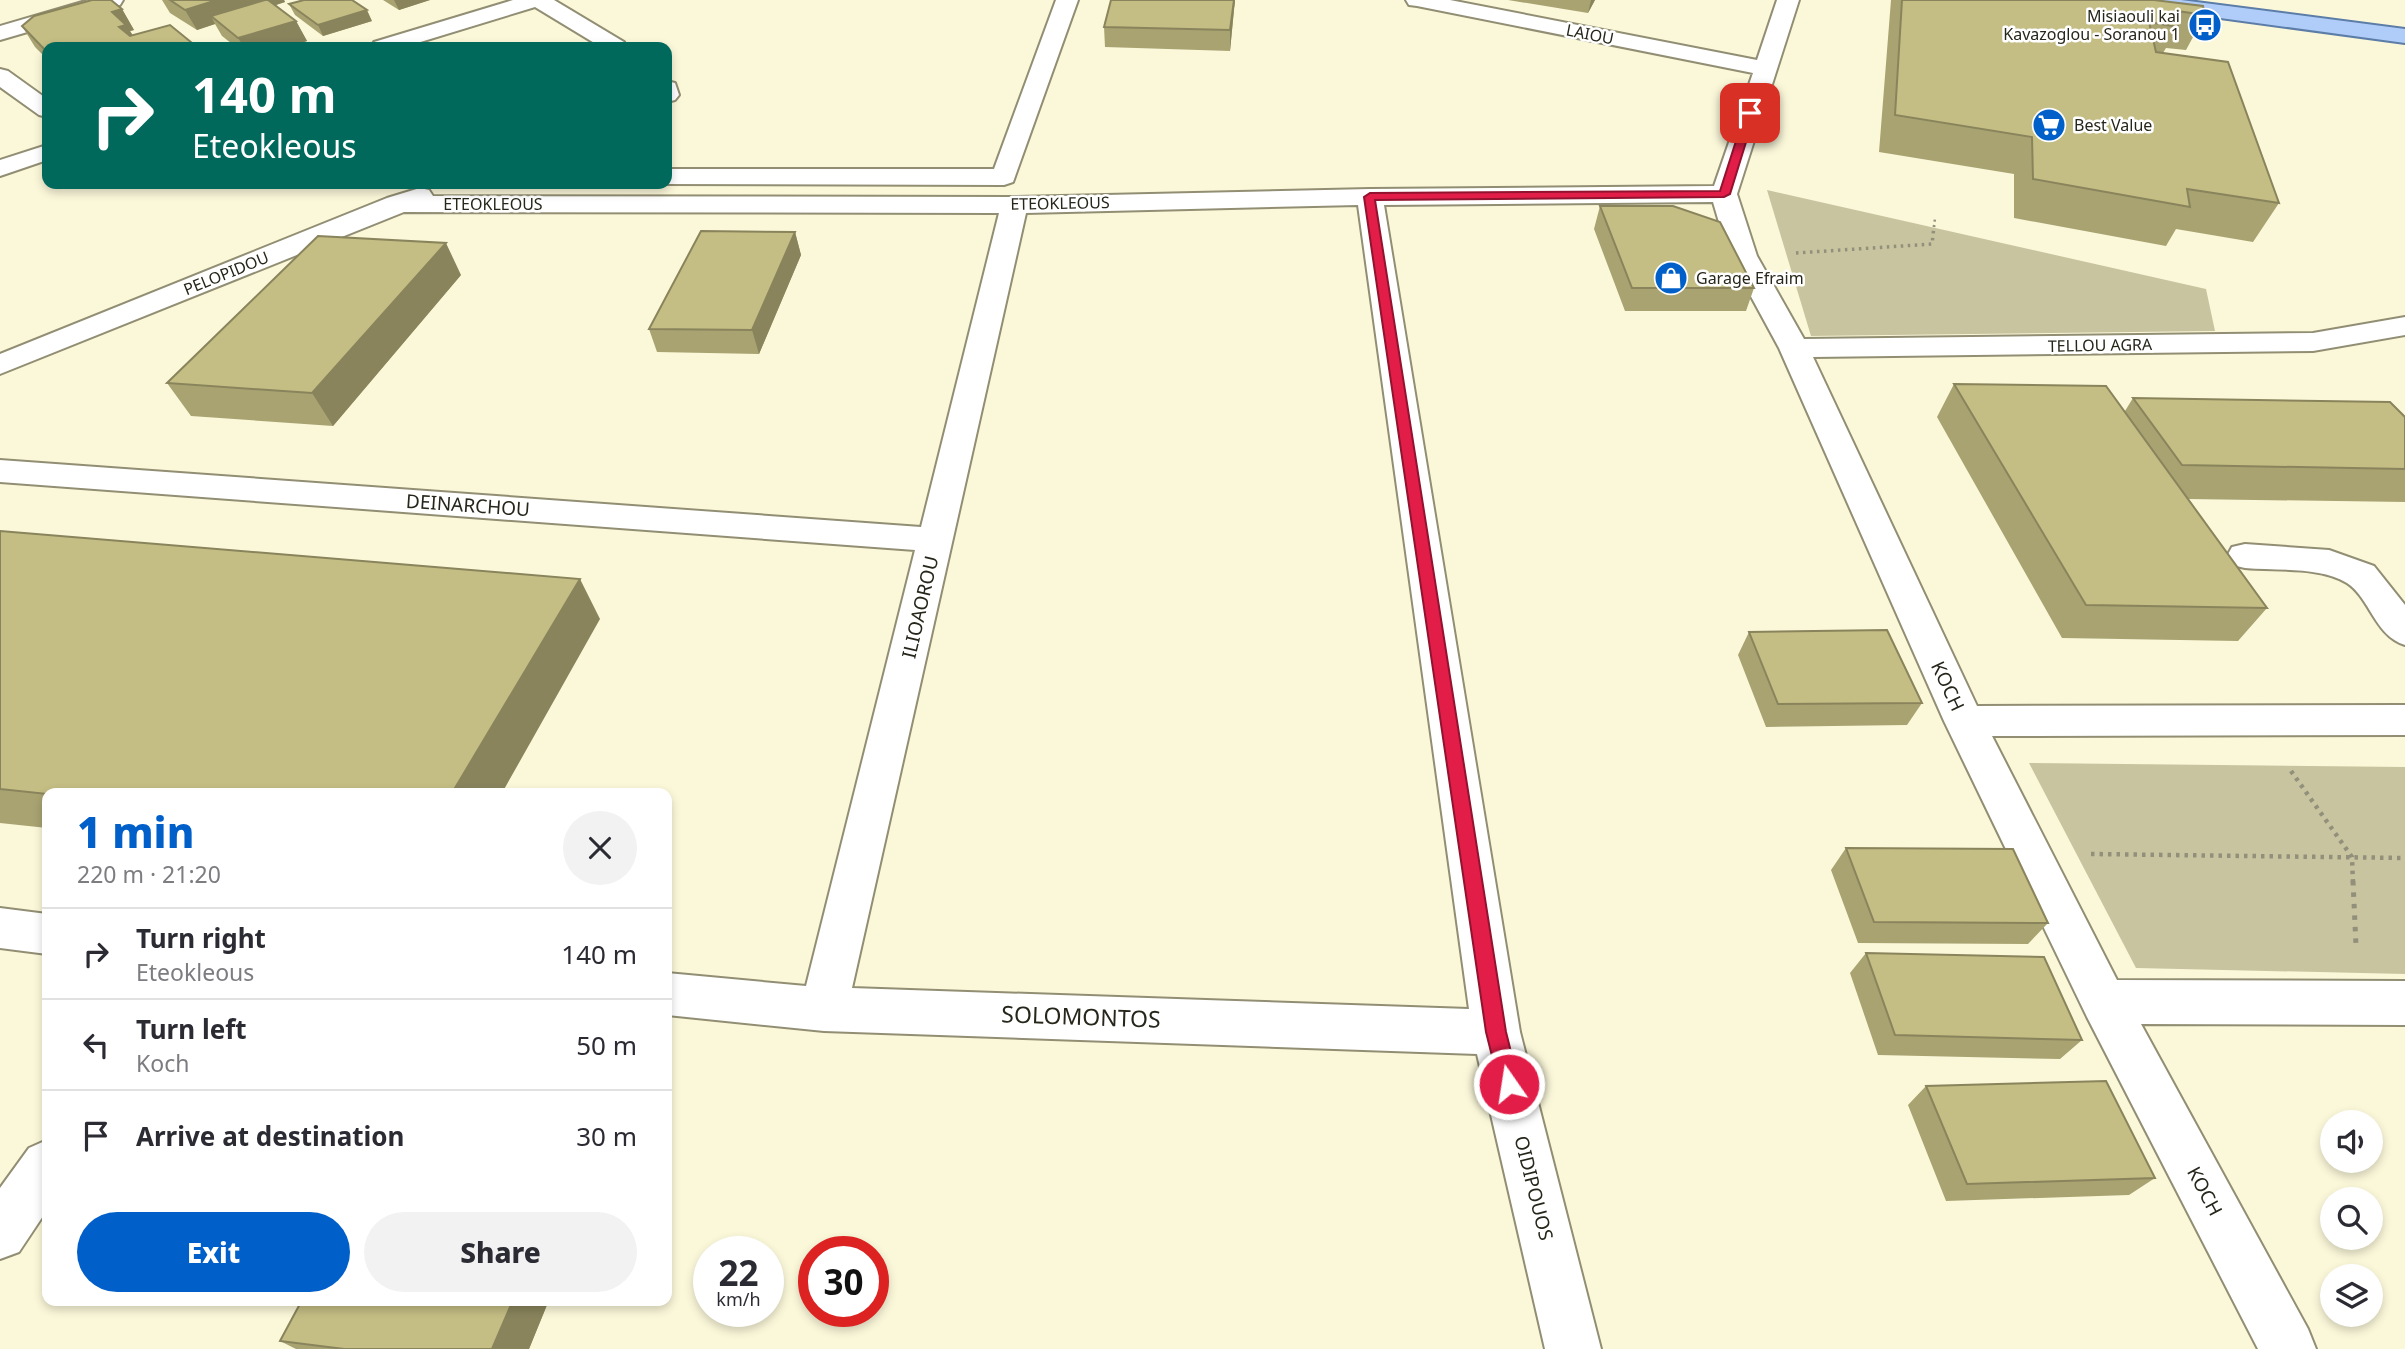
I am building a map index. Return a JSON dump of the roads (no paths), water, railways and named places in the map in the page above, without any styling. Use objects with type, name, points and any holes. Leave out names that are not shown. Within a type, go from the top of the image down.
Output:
[{"type":"main road","points":[[2132,0],[2405,36]]},
{"type":"main road","points":[[2198,0],[2405,26]]},
{"type":"street","points":[[4,27],[112,0]]},
{"type":"street","points":[[398,42],[537,0],[608,42]]},
{"type":"street","points":[[672,177],[1004,177],[1067,0]]},
{"type":"street","name":"LAIOU","points":[[1417,0],[1764,68]]},
{"type":"street","points":[[1724,194],[1787,0]]},
{"type":"street","points":[[0,76],[42,106]]},
{"type":"street","points":[[0,168],[42,154]]},
{"type":"street","name":"PELOPIDOU","points":[[0,365],[439,189]]},
{"type":"street","name":"ETEOKLEOUS","points":[[397,204],[1014,205],[1370,197],[1724,194]]},
{"type":"street","name":"KOCH","points":[[1724,194],[1743,256],[1794,348],[1964,721],[2104,1002],[2288,1349]]},
{"type":"street","name":"OIDIPOUOS","points":[[1370,197],[1496,1032],[1573,1349]]},
{"type":"street","name":"ILIOAOROU","points":[[824,1009],[1014,205]]},
{"type":"street","name":"TELLOU AGRA","points":[[1794,348],[2313,342],[2405,326]]},
{"type":"street","name":"DEINARCHOU","points":[[0,471],[936,540]]},
{"type":"street","points":[[2245,556],[2329,562],[2361,575],[2405,631]]},
{"type":"street","points":[[1964,721],[2405,720]]},
{"type":"street","points":[[0,928],[42,933]]},
{"type":"street","name":"SOLOMONTOS","points":[[672,994],[824,1009],[1496,1032]]},
{"type":"street","points":[[2104,1002],[2405,1003]]},
{"type":"street","points":[[0,1233],[42,1173]]},
{"type":"place","name":"Misiaouli kai Kavazoglou - Soranou 1","points":[[2205,25]]},
{"type":"place","name":"Best Value","points":[[2049,125]]},
{"type":"place","name":"Garage Efraim","points":[[1671,278]]}]
